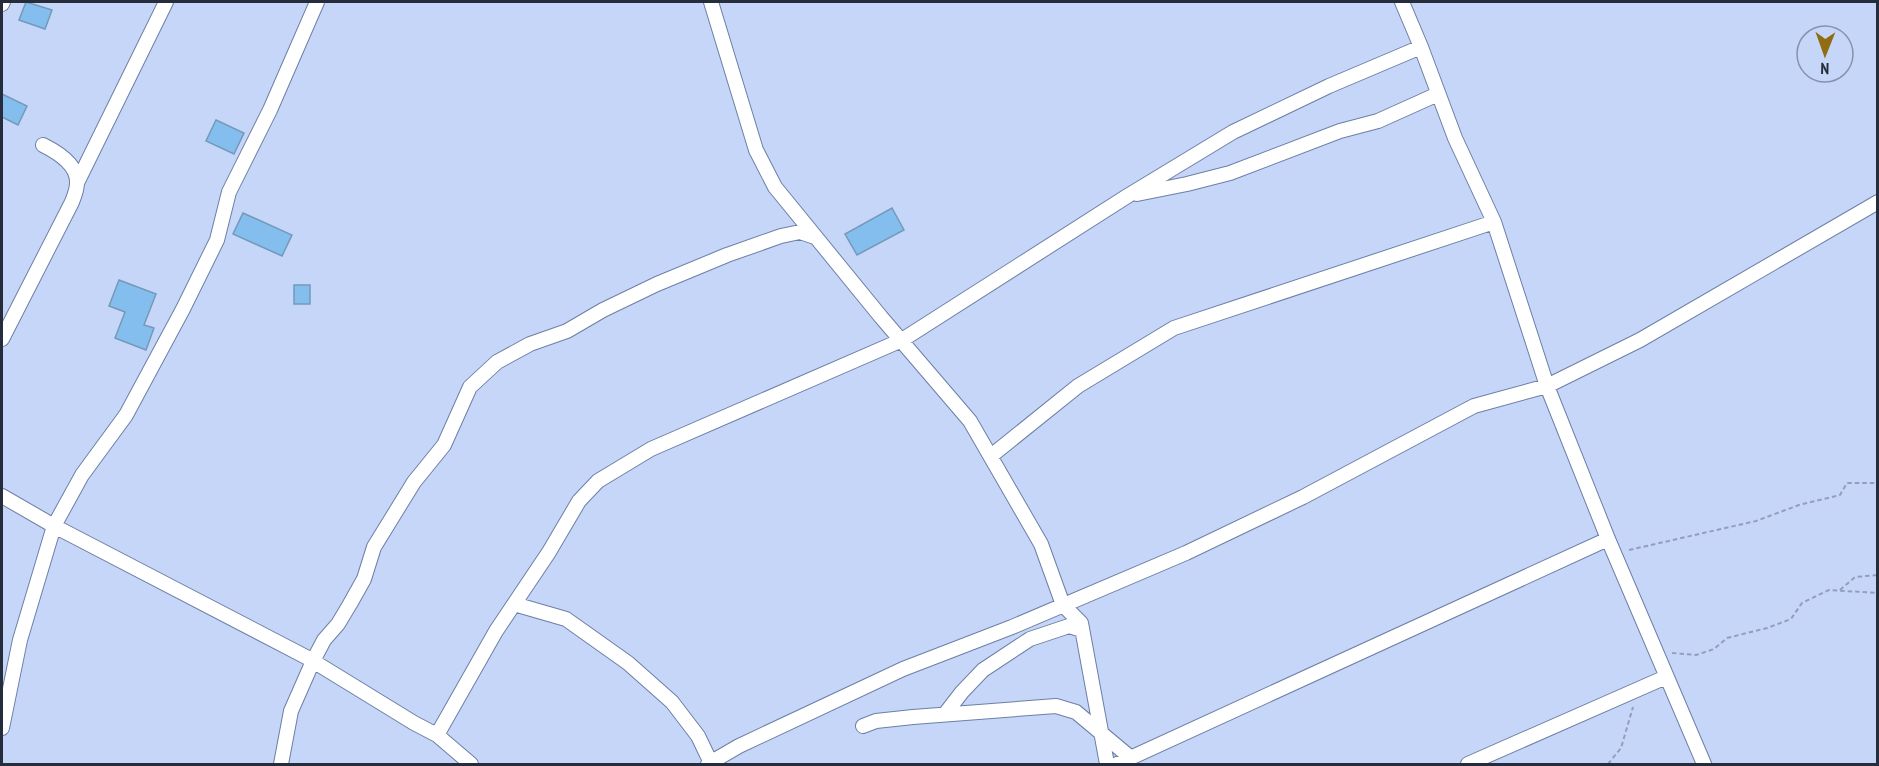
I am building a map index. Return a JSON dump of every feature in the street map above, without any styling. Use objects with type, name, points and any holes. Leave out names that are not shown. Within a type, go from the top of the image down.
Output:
[{"type":"street","points":[[2,339],[72,202],[77,183],[166,2]]},
{"type":"street","points":[[2,728],[20,640],[54,526],[82,475],[126,415],[183,309],[217,240],[229,192],[270,111],[317,2]]},
{"type":"street","points":[[711,2],[756,150],[775,187],[970,421],[1041,544],[1063,605],[1081,623],[1107,765]]},
{"type":"street","points":[[1402,2],[1455,138],[1494,222],[1547,386],[1608,539],[1704,765]]},
{"type":"street","points":[[437,735],[496,631],[549,552],[579,501],[598,481],[651,448],[902,340],[1129,195],[1233,132],[1329,86],[1420,47]]},
{"type":"street","points":[[1129,195],[1230,173],[1340,131],[1378,121],[1438,94]]},
{"type":"street","points":[[43,145],[67,161],[75,172],[77,183]]},
{"type":"street","points":[[514,604],[566,619],[628,663],[672,702],[698,736],[709,764],[739,746],[903,669],[1012,627],[1186,553],[1303,497],[1474,406],[1547,386],[1640,340],[1878,202]]},
{"type":"street","points":[[991,456],[1078,386],[1174,328],[1494,222]]},
{"type":"street","points":[[281,765],[291,711],[313,661],[364,579],[374,547],[414,482],[444,445],[470,387],[496,362],[530,344],[567,331],[603,310],[657,284],[781,236],[800,232],[816,237]]},
{"type":"street","points":[[2,496],[54,526],[313,661],[437,735],[471,765]]},
{"type":"street","points":[[1117,765],[1608,539]]},
{"type":"street","points":[[945,714],[983,670],[1030,639],[1069,626],[1082,630]]},
{"type":"street","points":[[1468,765],[1666,677]]},
{"type":"street","points":[[863,726],[876,721],[1056,706],[1076,712],[1131,758]]},
{"type":"path","points":[[1614,553],[1756,521],[1799,504],[1830,499],[1840,495],[1847,483],[1878,483]]},
{"type":"path","points":[[1839,591],[1856,577],[1878,575]]},
{"type":"path","points":[[1655,650],[1696,655],[1714,649],[1727,638],[1791,619],[1802,603],[1829,590],[1878,593]]},
{"type":"path","points":[[1608,765],[1621,748],[1625,729],[1641,687]]},
{"type":"building","points":[[26,2],[52,10],[45,29],[19,20]]},
{"type":"building","points":[[2,94],[27,106],[18,125],[2,117]]},
{"type":"building","points":[[216,120],[244,133],[234,154],[206,141]]},
{"type":"building","points":[[892,208],[904,230],[857,255],[845,234]]},
{"type":"building","points":[[243,213],[292,235],[282,256],[233,234]]},
{"type":"building","points":[[119,280],[156,294],[144,325],[154,328],[146,350],[115,338],[125,312],[109,306]]},
{"type":"building","points":[[294,285],[310,285],[310,304],[294,304]]}]
